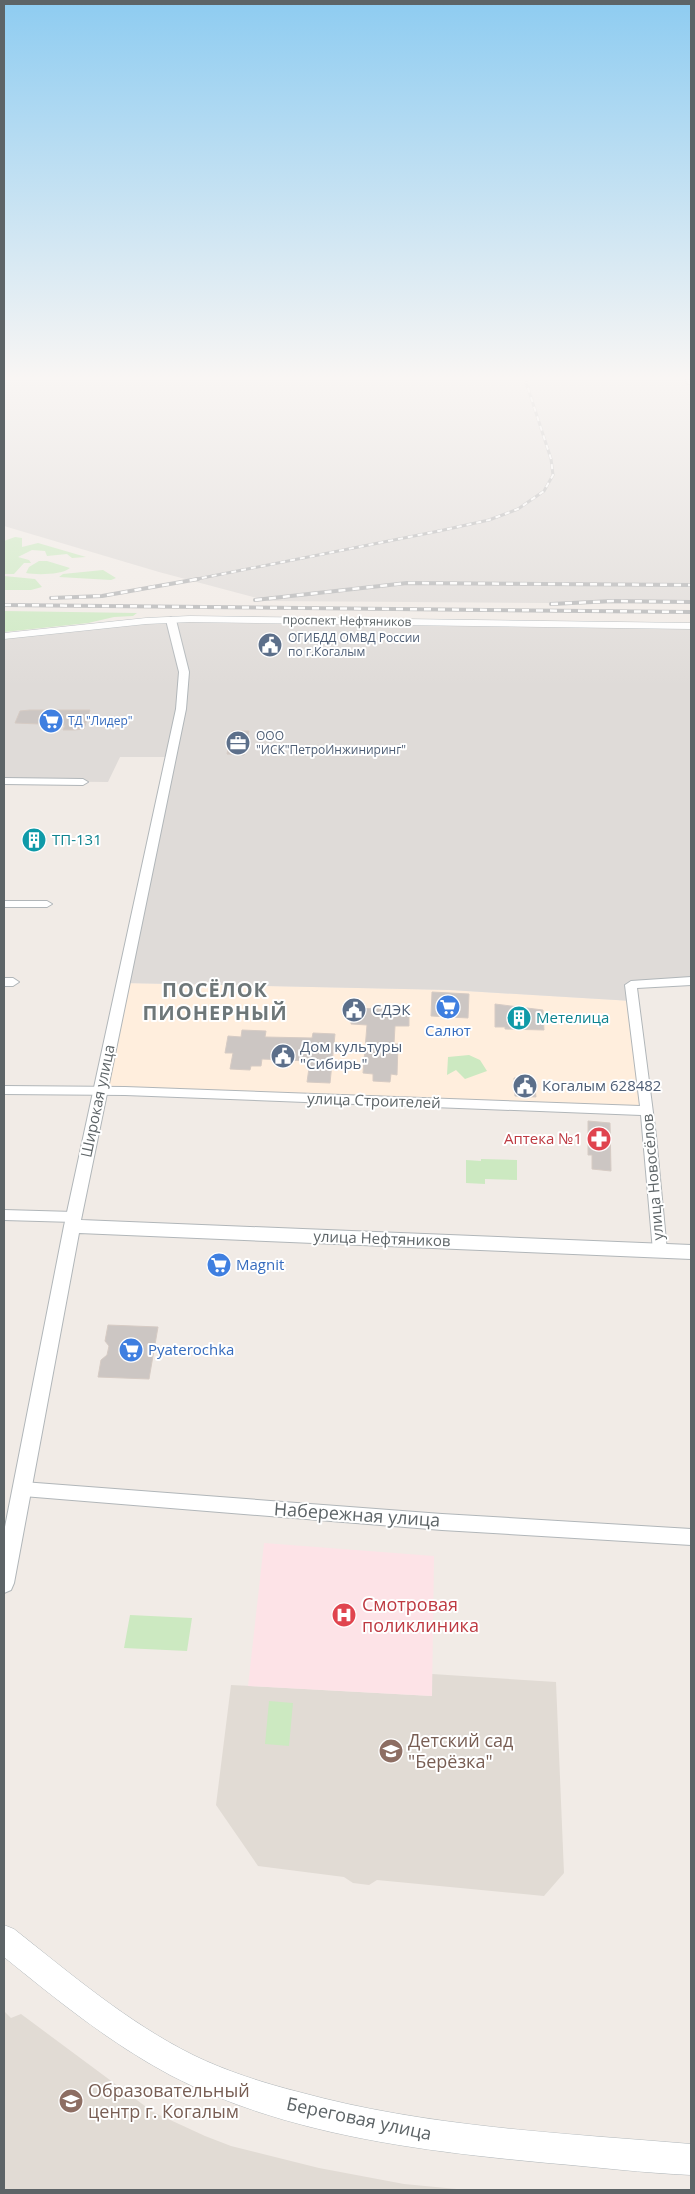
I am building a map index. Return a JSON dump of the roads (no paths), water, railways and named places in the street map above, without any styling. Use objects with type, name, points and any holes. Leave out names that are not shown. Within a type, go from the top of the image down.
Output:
[{"type":"main road","name":"проспект Нефтяников","points":[[4,636],[171,620],[691,626]]},
{"type":"main road","name":"Береговая улица","points":[[4,1926],[58,1980]]},
{"type":"main road","name":"Береговая улица","points":[[4,1939],[111,2021],[180,2063],[209,2077],[290,2106],[377,2126],[438,2135],[691,2160]]},
{"type":"street","name":"Широкая улица","points":[[4,1584],[73,1221],[182,700],[184,672],[171,620]]},
{"type":"street","points":[[4,781],[83,782]]},
{"type":"street","points":[[4,904],[47,904]]},
{"type":"street","name":"улица Новосёлов","points":[[660,1251],[647,1111],[630,985],[691,981]]},
{"type":"street","name":"улица Строителей","points":[[4,1090],[100,1091],[647,1111]]},
{"type":"street","points":[[4,1215],[73,1221]]},
{"type":"street","name":"улица Нефтяников","points":[[73,1221],[691,1252]]},
{"type":"street","name":"Набережная улица","points":[[23,1489],[442,1522],[691,1537]]},
{"type":"railway","points":[[192,580],[489,520],[518,509],[544,491],[549,482]]},
{"type":"railway","points":[[51,598],[102,596],[198,579]]},
{"type":"railway","points":[[255,600],[407,583],[691,585]]},
{"type":"railway","points":[[551,604],[613,601],[691,602]]},
{"type":"railway","points":[[4,605],[691,612]]},
{"type":"place","name":"ОГИБДД ОМВД России по г.Когалым","points":[[270,645]]},
{"type":"place","name":"ТД \"Лидер\"","points":[[51,721]]},
{"type":"place","name":"ООО \"ИСК\"ПетроИнжиниринг\"","points":[[238,743]]},
{"type":"place","name":"ТП-131","points":[[34,840]]},
{"type":"place","name":"Салют","points":[[448,1007]]},
{"type":"place","name":"СДЭК","points":[[354,1010]]},
{"type":"place","name":"Метелица","points":[[519,1018]]},
{"type":"place","name":"Дом культуры \"Сибирь\"","points":[[283,1056]]},
{"type":"place","name":"Когалым 628482","points":[[525,1086]]},
{"type":"place","name":"Аптека №1","points":[[599,1139]]},
{"type":"place","name":"Magnit","points":[[219,1265]]},
{"type":"place","name":"Pyaterochka","points":[[131,1350]]},
{"type":"place","name":"Смотровая поликлиника","points":[[344,1615]]},
{"type":"place","name":"Детский сад \"Берёзка\"","points":[[391,1751]]},
{"type":"place","name":"Образовательный центр г. Когалым","points":[[71,2101]]},
{"type":"district","name":"ПОСЁЛОК ПИОНЕРНЫЙ","points":[[215,1002]]}]
